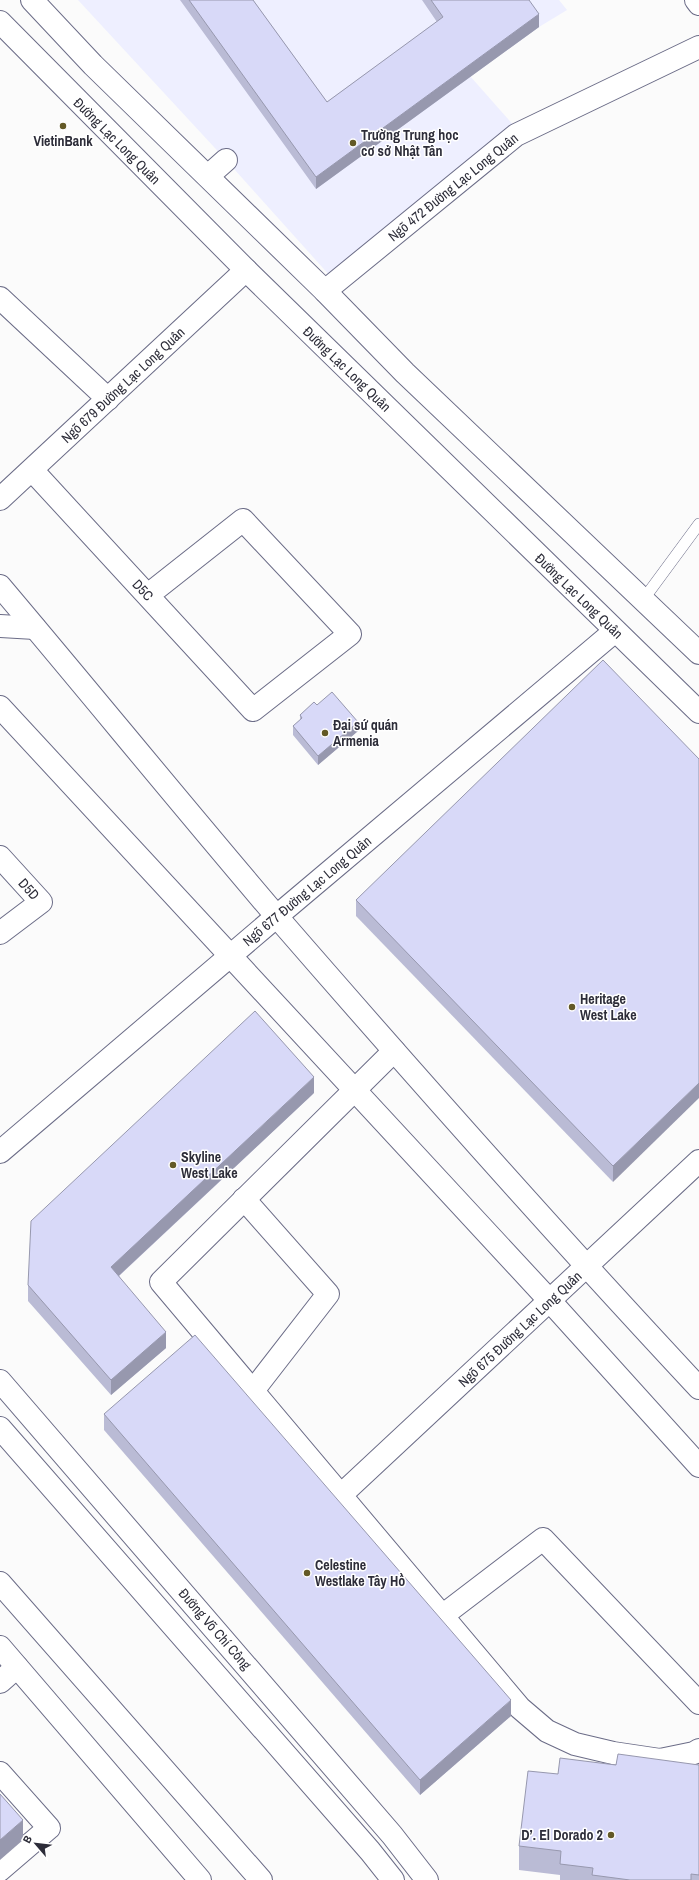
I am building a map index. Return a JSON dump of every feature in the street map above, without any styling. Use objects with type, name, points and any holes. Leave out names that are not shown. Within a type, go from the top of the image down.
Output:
[{"type":"main road","points":[[32,0],[93,65],[325,291],[405,373],[699,653]]},
{"type":"main road","points":[[696,0],[699,4]]},
{"type":"main road","name":"Đường Lạc Long Quân","points":[[0,22],[246,270],[699,712]]},
{"type":"main road","name":"Ngõ 472 Đường Lạc Long Quân","points":[[325,291],[516,135],[699,47]]},
{"type":"main road","points":[[208,176],[226,160]]},
{"type":"main road","name":"Ngõ 679 Đường Lạc Long Quân","points":[[0,499],[246,270]]},
{"type":"main road","points":[[0,298],[108,399]]},
{"type":"main road","name":"D5C","points":[[32,470],[148,596],[253,710],[350,634],[243,520],[148,596]]},
{"type":"main road","points":[[0,586],[277,916],[394,1051],[587,1267],[699,1388]]},
{"type":"main road","points":[[0,626],[35,628]]},
{"type":"main road","name":"Ngõ 677 Đường Lạc Long Quân","points":[[0,1152],[615,631]]},
{"type":"main road","points":[[0,706],[353,1090],[550,1301],[699,1466]]},
{"type":"main road","name":"D5D","points":[[0,857],[41,902],[0,933]]},
{"type":"main road","points":[[394,1051],[161,1282],[252,1392],[341,1495],[520,1708],[547,1731],[575,1744],[613,1753],[660,1760],[694,1753],[699,1750]]},
{"type":"main road","name":"Ngõ 675 Đường Lạc Long Quân","points":[[341,1495],[699,1161]]},
{"type":"main road","points":[[244,1199],[328,1294],[252,1392]]},
{"type":"main road","name":"Đường Võ Chí Công","points":[[0,1381],[387,1829],[427,1880]]},
{"type":"main road","points":[[0,1428],[370,1851],[393,1880]]},
{"type":"main road","points":[[442,1616],[543,1539],[699,1702]]},
{"type":"main road","points":[[0,1583],[261,1880]]},
{"type":"main road","points":[[0,1647],[200,1880]]},
{"type":"main road","points":[[0,1682],[17,1667]]},
{"type":"main road","points":[[0,1772],[49,1828],[0,1870]]},
{"type":"lane","points":[[643,600],[699,524]]},
{"type":"shaded area","name":"Trường Trung học cơ sở Nhật Tân","points":[[78,0],[559,0],[567,10],[539,27],[470,76],[515,127],[331,277],[226,160]]},
{"type":"building","points":[[189,0],[253,0],[327,102],[443,17],[431,0],[529,0],[539,14],[316,177]]},
{"type":"building","name":"Heritage West Lake","points":[[603,660],[699,759],[699,1083],[613,1166],[356,900]]},
{"type":"building","name":"Đại sứ quán Armenia","points":[[332,692],[358,722],[318,756],[293,726],[302,718],[300,715],[314,702],[317,705]]},
{"type":"building","name":"Skyline West Lake","points":[[255,1011],[314,1077],[111,1267],[166,1332],[111,1380],[28,1285],[31,1221]]},
{"type":"building","name":"Celestine Westlake Tây Hồ","points":[[195,1335],[511,1700],[420,1780],[104,1414]]},
{"type":"building","name":"D’. El Dorado 2","points":[[618,1754],[699,1765],[699,1875],[691,1874],[691,1880],[630,1880],[592,1875],[593,1868],[560,1864],[561,1851],[519,1846],[528,1771],[558,1774],[560,1758],[616,1765]]},
{"type":"building","points":[[0,1794],[23,1820],[0,1840]]},
{"type":"place","name":"VietinBank","points":[[63,126]]},
{"type":"place","name":"Trường Trung học cơ sở Nhật Tân","points":[[353,143]]},
{"type":"place","name":"Đại sứ quán Armenia","points":[[325,733]]},
{"type":"place","name":"Heritage West Lake","points":[[572,1007]]},
{"type":"place","name":"Skyline West Lake","points":[[173,1165]]},
{"type":"place","name":"Celestine Westlake Tây Hồ","points":[[307,1573]]},
{"type":"place","name":"D’. El Dorado 2","points":[[611,1835]]}]
